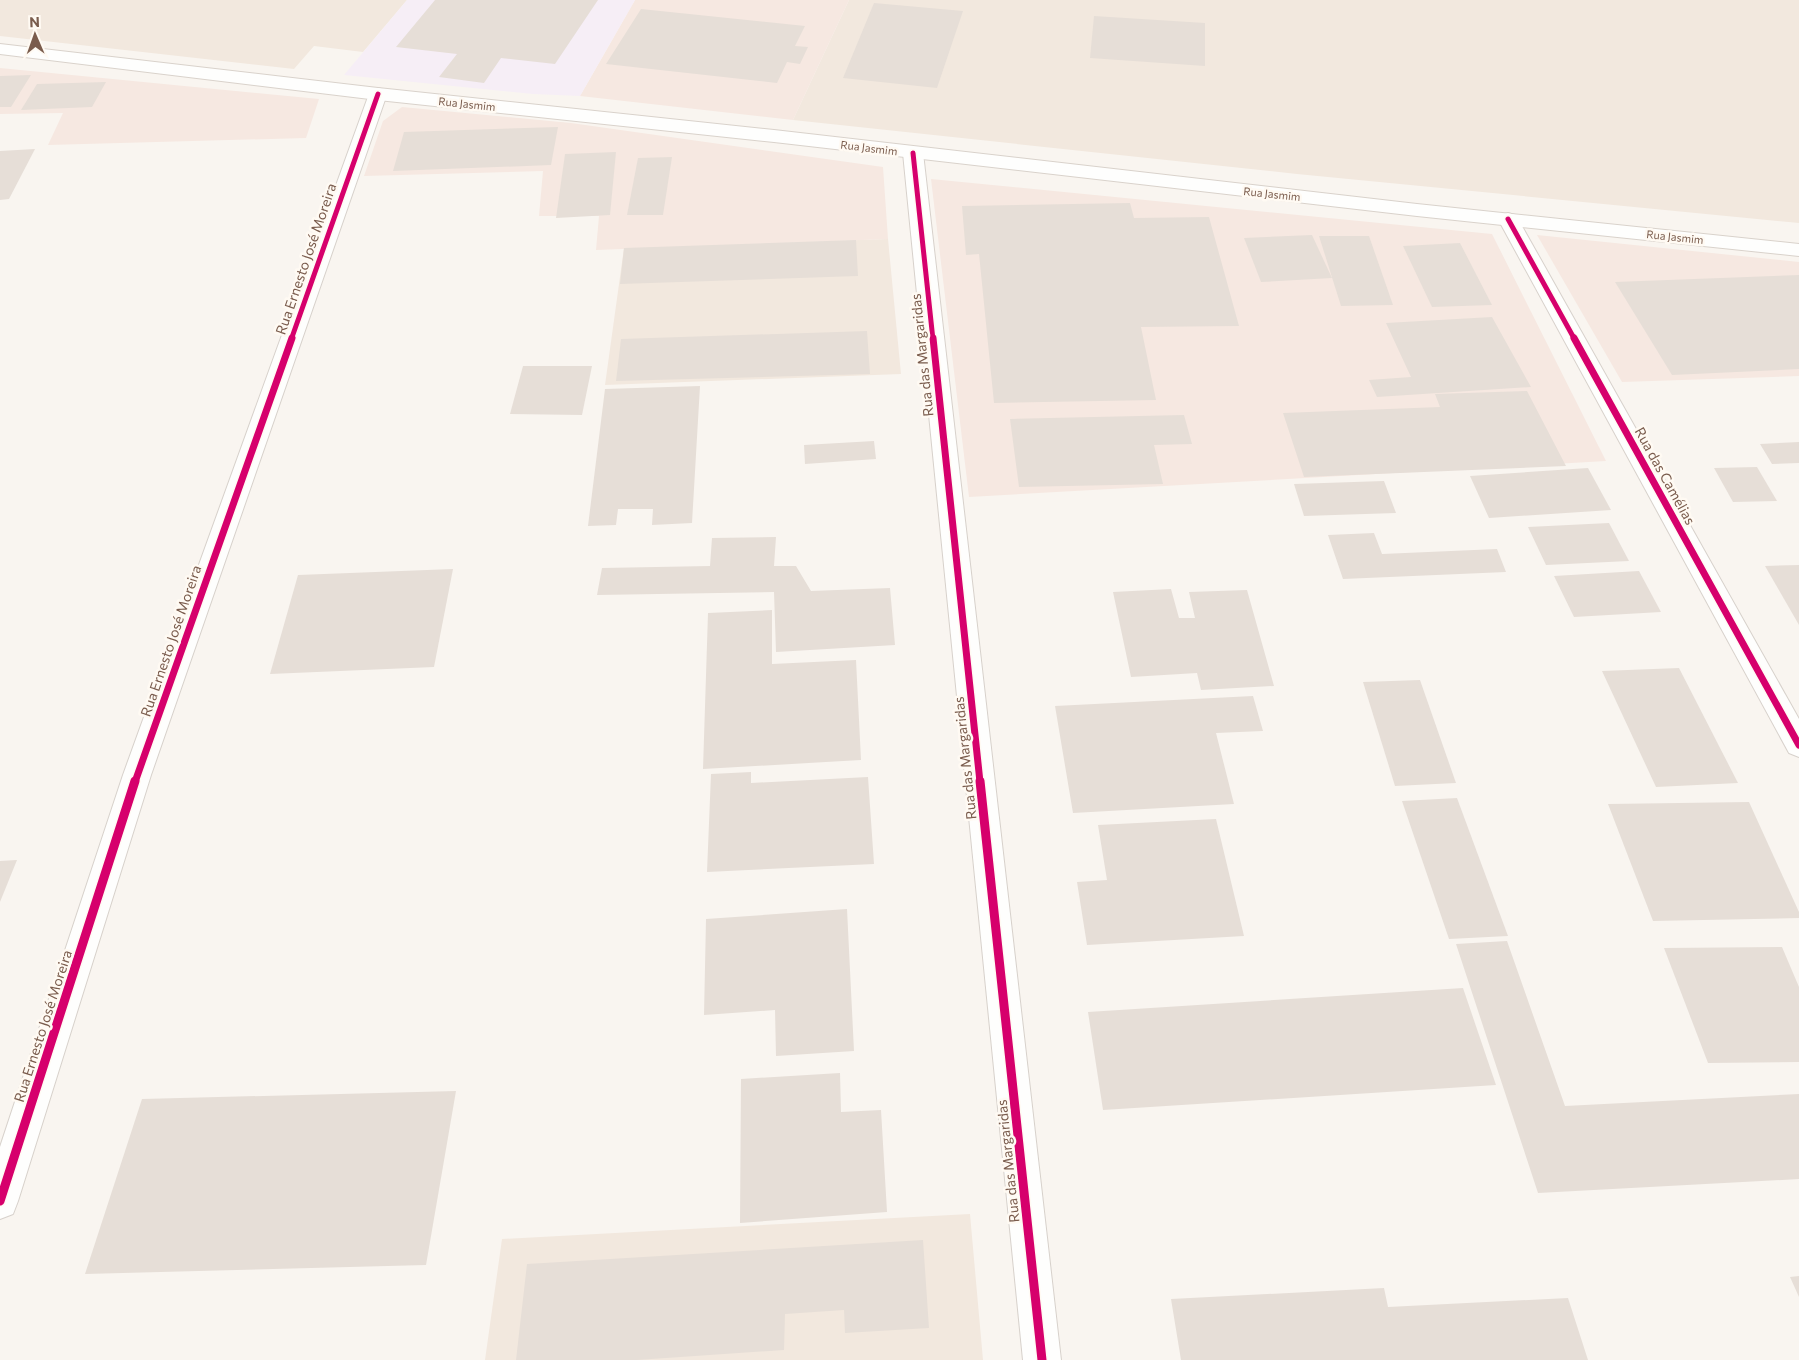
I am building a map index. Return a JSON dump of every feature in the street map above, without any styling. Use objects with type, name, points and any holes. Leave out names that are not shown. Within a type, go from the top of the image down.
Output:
[{"type":"street","name":"Rua Jasmim","points":[[0,49],[378,94],[1799,250]]},
{"type":"street","name":"Rua Ernesto José Moreira","points":[[0,1201],[137,775],[378,94]]},
{"type":"street","name":"Rua das Margaridas","points":[[912,153],[1042,1360]]},
{"type":"street","name":"Rua das Camélias","points":[[1508,219],[1799,745]]},
{"type":"shaded area","points":[[0,0],[407,0],[363,52],[314,46],[294,69],[0,36]]},
{"type":"shaded area","points":[[407,0],[635,0],[580,96],[533,94],[344,75]]},
{"type":"shaded area","points":[[635,0],[849,0],[793,120],[580,96]]},
{"type":"shaded area","points":[[849,0],[1799,0],[1799,223],[1297,174],[793,120]]},
{"type":"shaded area","points":[[0,68],[319,99],[306,138],[48,145],[63,113],[0,114]]},
{"type":"shaded area","points":[[402,107],[571,123],[883,167],[888,239],[596,250],[599,216],[539,216],[543,171],[364,176],[383,121]]},
{"type":"shaded area","points":[[931,179],[1492,234],[1606,461],[969,497]]},
{"type":"shaded area","points":[[1537,235],[1799,262],[1799,376],[1622,382]]},
{"type":"shaded area","points":[[888,239],[901,374],[605,385],[624,248]]},
{"type":"shaded area","points":[[970,1214],[983,1360],[485,1360],[502,1239]]},
{"type":"building","points":[[435,0],[598,0],[555,64],[501,58],[484,83],[439,77],[457,54],[396,47]]},
{"type":"building","points":[[874,3],[963,11],[937,88],[843,78]]},
{"type":"building","points":[[641,9],[805,26],[795,46],[808,47],[800,64],[787,62],[777,83],[606,64]]},
{"type":"building","points":[[1094,16],[1205,23],[1205,66],[1090,58]]},
{"type":"building","points":[[31,75],[11,107],[0,107],[0,76]]},
{"type":"building","points":[[106,82],[92,107],[21,110],[37,84]]},
{"type":"building","points":[[558,127],[551,165],[393,171],[404,132]]},
{"type":"building","points":[[35,149],[9,199],[0,200],[0,151]]},
{"type":"building","points":[[616,152],[610,215],[556,218],[565,154]]},
{"type":"building","points":[[672,157],[663,215],[627,215],[638,158]]},
{"type":"building","points":[[1130,203],[1134,218],[1209,217],[1239,326],[1141,327],[1156,400],[994,403],[979,254],[966,255],[962,206]]},
{"type":"building","points":[[1312,235],[1332,278],[1261,282],[1244,238]]},
{"type":"building","points":[[1319,236],[1369,236],[1393,305],[1341,306]]},
{"type":"building","points":[[856,240],[858,276],[620,284],[624,248]]},
{"type":"building","points":[[1460,243],[1492,305],[1432,307],[1403,246]]},
{"type":"building","points":[[1799,275],[1799,369],[1672,375],[1615,282]]},
{"type":"building","points":[[1492,317],[1531,387],[1377,397],[1369,380],[1411,377],[1386,323]]},
{"type":"building","points":[[867,331],[870,374],[616,381],[621,339]]},
{"type":"building","points":[[523,366],[592,366],[582,415],[510,414]]},
{"type":"building","points":[[700,386],[692,523],[652,525],[653,509],[618,509],[616,525],[588,526],[605,389]]},
{"type":"building","points":[[1527,391],[1566,466],[1304,477],[1283,413],[1440,407],[1435,394]]},
{"type":"building","points":[[1184,415],[1192,444],[1154,445],[1163,484],[1019,487],[1010,419]]},
{"type":"building","points":[[874,441],[876,459],[805,464],[804,445]]},
{"type":"building","points":[[1799,442],[1799,463],[1772,464],[1760,444]]},
{"type":"building","points":[[1757,467],[1777,501],[1733,502],[1714,468]]},
{"type":"building","points":[[1588,468],[1611,510],[1489,518],[1470,476]]},
{"type":"building","points":[[1384,481],[1396,513],[1304,516],[1294,484]]},
{"type":"building","points":[[1609,523],[1629,561],[1546,565],[1528,527]]},
{"type":"building","points":[[1374,533],[1382,554],[1497,549],[1506,572],[1343,579],[1328,535]]},
{"type":"building","points":[[776,537],[774,566],[796,566],[811,591],[890,588],[895,645],[776,652],[774,592],[597,595],[602,568],[710,566],[712,538]]},
{"type":"building","points":[[1799,565],[1799,625],[1765,566]]},
{"type":"building","points":[[453,569],[434,667],[270,674],[298,575]]},
{"type":"building","points":[[1639,571],[1661,612],[1574,617],[1554,576]]},
{"type":"building","points":[[1171,589],[1179,618],[1195,618],[1189,592],[1247,590],[1274,686],[1201,690],[1197,673],[1131,677],[1113,592]]},
{"type":"building","points":[[772,610],[772,664],[856,660],[861,760],[703,769],[708,613]]},
{"type":"building","points":[[1679,668],[1738,783],[1656,787],[1602,671]]},
{"type":"building","points":[[1420,680],[1456,783],[1395,786],[1363,682]]},
{"type":"building","points":[[1253,696],[1263,731],[1216,733],[1234,804],[1073,813],[1055,706]]},
{"type":"building","points":[[751,772],[751,783],[868,777],[874,864],[707,872],[711,774]]},
{"type":"building","points":[[1457,798],[1508,936],[1449,939],[1402,801]]},
{"type":"building","points":[[1749,802],[1799,912],[1799,918],[1653,921],[1608,804]]},
{"type":"building","points":[[1216,819],[1244,936],[1087,945],[1077,882],[1107,880],[1098,825]]},
{"type":"building","points":[[17,860],[0,902],[0,861]]},
{"type":"building","points":[[847,909],[854,1051],[776,1056],[775,1010],[704,1015],[706,919]]},
{"type":"building","points":[[1507,941],[1565,1106],[1799,1094],[1799,1179],[1538,1193],[1456,944]]},
{"type":"building","points":[[1782,947],[1799,987],[1799,1062],[1708,1063],[1664,948]]},
{"type":"building","points":[[1463,988],[1496,1085],[1103,1110],[1088,1012]]},
{"type":"building","points":[[840,1073],[841,1112],[881,1110],[887,1212],[740,1223],[741,1079]]},
{"type":"building","points":[[456,1091],[426,1265],[85,1274],[142,1099]]},
{"type":"building","points":[[923,1240],[929,1328],[845,1333],[844,1310],[785,1314],[784,1350],[637,1360],[516,1360],[527,1264]]},
{"type":"building","points":[[1799,1276],[1799,1297],[1790,1277]]},
{"type":"building","points":[[1384,1288],[1388,1307],[1568,1298],[1588,1360],[1181,1360],[1171,1299]]},
{"type":"cycle path","points":[[0,1201],[137,775],[378,94]]},
{"type":"cycle path","points":[[913,153],[1042,1360]]},
{"type":"cycle path","points":[[1508,219],[1799,745]]}]
